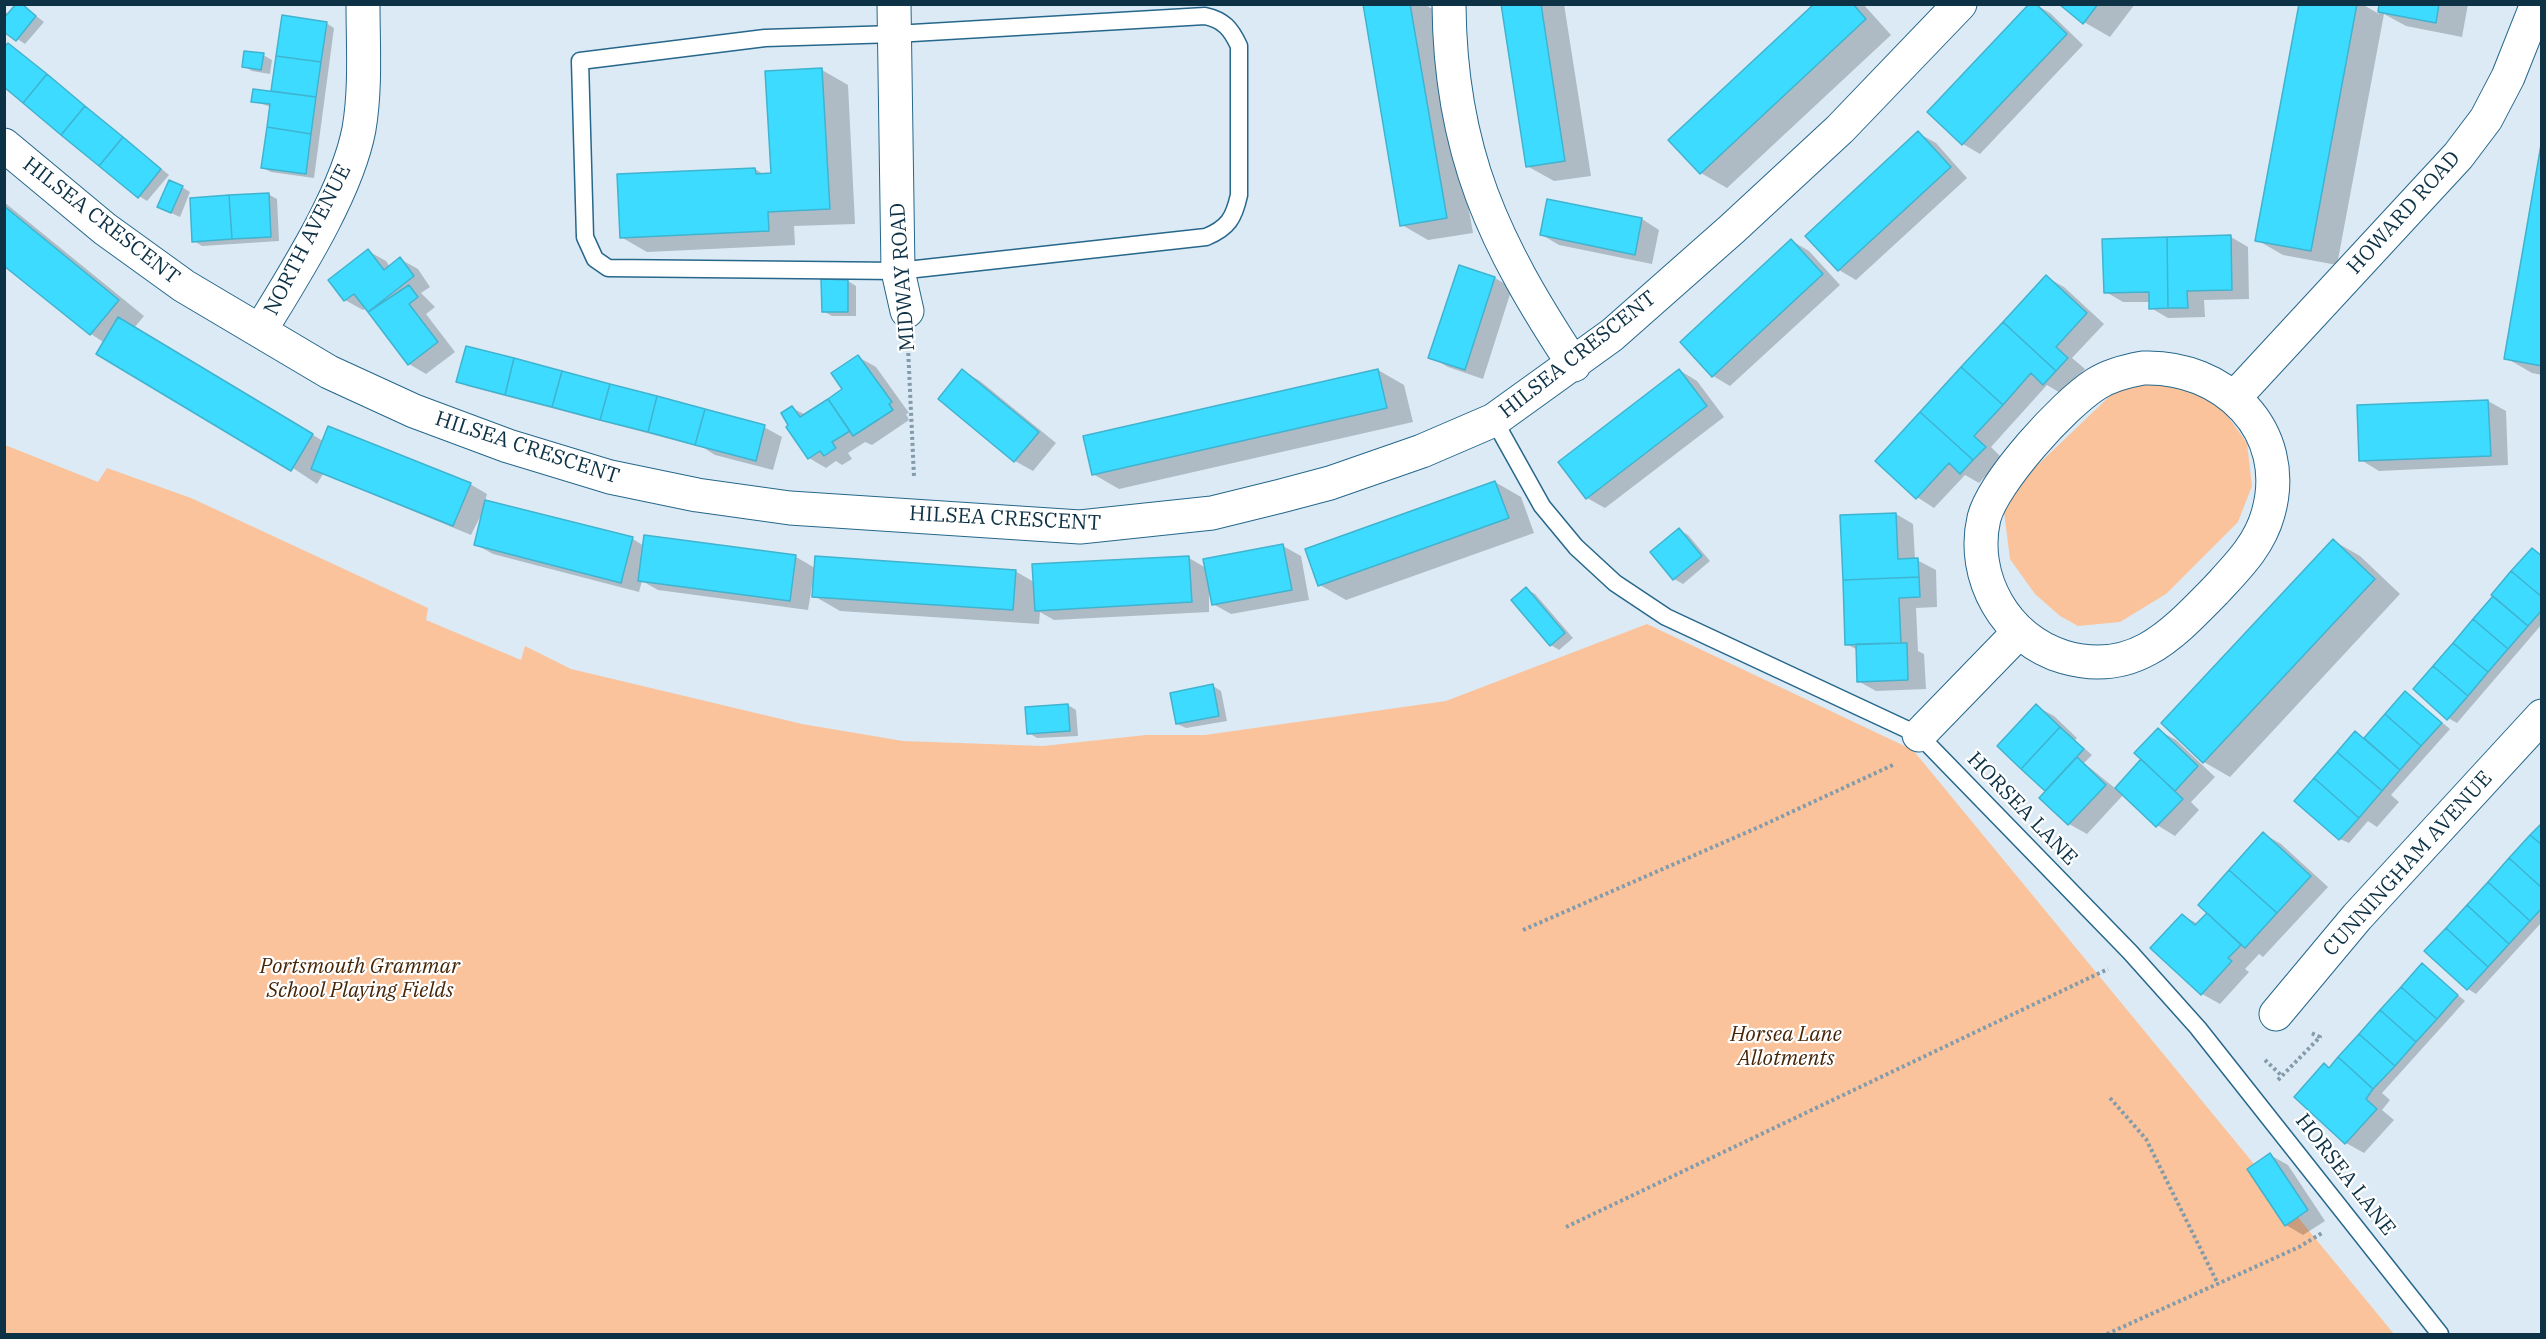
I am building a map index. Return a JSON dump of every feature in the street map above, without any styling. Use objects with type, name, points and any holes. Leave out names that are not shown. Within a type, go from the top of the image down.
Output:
[{"type":"street","name":"NORTH AVENUE","points":[[260,331],[325,215],[352,154],[359,128],[363,83],[363,4]]},
{"type":"street","points":[[1449,4],[1453,81],[1462,134],[1477,187],[1503,249],[1537,309],[1574,364]]},
{"type":"street","name":"HILSEA CRESCENT","points":[[4,145],[123,241],[184,286],[329,372],[414,411],[508,446],[610,477],[697,495],[790,508],[912,514],[1080,527],[1212,513],[1330,483],[1422,451],[1494,420],[1612,335],[1723,237],[1840,129],[1960,4]]},
{"type":"street","name":"HOWARD ROAD","points":[[2235,398],[2465,147],[2486,119],[2508,77],[2537,4]]},
{"type":"street","name":"MIDWAY ROAD","points":[[895,19],[898,271],[907,311]]},
{"type":"street","points":[[2149,368],[2187,371],[2213,382],[2235,398],[2252,418],[2263,437],[2272,477],[2271,499],[2264,528],[2240,564],[2170,636],[2151,649],[2126,658],[2090,662],[2074,660],[2038,646],[2019,632],[1995,600],[1984,571],[1982,552],[1984,518],[1990,503],[2012,468],[2082,394],[2117,374],[2149,368]]},
{"type":"street","points":[[1919,735],[2019,632]]},
{"type":"street","name":"CUNNINGHAM AVENUE","points":[[2276,1014],[2358,917],[2541,716]]},
{"type":"lane","points":[[1205,16],[1219,19],[1232,31],[1239,46],[1239,195],[1234,217],[1223,230],[1206,237],[898,271],[608,268],[595,259],[585,237],[580,61],[895,19],[1205,16]]},
{"type":"lane","name":"HORSEA LANE","points":[[1494,420],[1542,506],[1576,547],[1615,583],[1666,617],[1919,735],[2130,952],[2198,1028],[2440,1335]]},
{"type":"path","name":"MIDWAY ROAD","points":[[907,311],[914,488],[912,514]]},
{"type":"path","points":[[1523,930],[1760,828],[1896,764],[1919,735]]},
{"type":"path","points":[[1566,1227],[2104,972],[2130,952]]},
{"type":"path","points":[[2110,1098],[2146,1139],[2218,1284]]},
{"type":"path","points":[[2107,1335],[2299,1247],[2349,1217]]},
{"type":"green space","points":[[2146,382],[2183,382],[2217,401],[2247,443],[2252,486],[2238,522],[2166,594],[2120,622],[2078,626],[2060,616],[2035,594],[2010,559],[2004,512],[2026,476],[2112,394]]},
{"type":"green space","name":"Portsmouth Grammar School Playing Fields","points":[[5,445],[98,482],[107,468],[191,498],[428,608],[426,620],[521,660],[525,646],[571,669],[802,724],[903,741],[1043,746],[1146,735],[1205,735],[1446,701],[1647,624],[1913,750],[2394,1334],[5,1334]]},
{"type":"building","points":[[16,4],[22,4],[36,16],[16,41],[4,32],[4,18]]},
{"type":"building","points":[[1363,4],[1410,4],[1447,218],[1400,226]]},
{"type":"building","points":[[1501,4],[1541,4],[1565,161],[1526,167]]},
{"type":"building","points":[[1814,4],[1853,4],[1866,19],[1700,174],[1668,140]]},
{"type":"building","points":[[2029,4],[2036,4],[2067,34],[1962,145],[1927,112]]},
{"type":"building","points":[[2059,4],[2098,4],[2083,24]]},
{"type":"building","points":[[2299,4],[2357,4],[2311,251],[2255,241]]},
{"type":"building","points":[[2379,4],[2439,4],[2436,23],[2378,12]]},
{"type":"building","points":[[282,15],[327,22],[321,62],[276,56]]},
{"type":"building","points":[[8,43],[47,74],[23,103],[4,87],[4,47]]},
{"type":"building","points":[[244,51],[264,53],[261,70],[242,67]]},
{"type":"building","points":[[276,56],[321,62],[316,97],[271,91]]},
{"type":"building","points":[[822,68],[830,209],[768,212],[769,231],[620,238],[617,174],[755,168],[756,174],[771,173],[765,71]]},
{"type":"building","points":[[47,74],[85,106],[61,135],[23,103]]},
{"type":"building","points":[[253,89],[316,97],[311,134],[267,127],[270,104],[251,102]]},
{"type":"building","points":[[85,106],[123,137],[99,166],[61,135]]},
{"type":"building","points":[[267,127],[311,134],[306,174],[261,168]]},
{"type":"building","points":[[1918,131],[1951,167],[1838,271],[1805,236]]},
{"type":"building","points":[[123,137],[161,169],[138,198],[99,166]]},
{"type":"building","points":[[2542,139],[2542,366],[2504,359]]},
{"type":"building","points":[[169,180],[183,186],[171,213],[157,207]]},
{"type":"building","points":[[269,193],[271,237],[232,239],[229,195]]},
{"type":"building","points":[[229,195],[232,239],[192,242],[190,198]]},
{"type":"building","points":[[1547,199],[1642,218],[1635,255],[1540,235]]},
{"type":"building","points":[[4,206],[119,300],[90,335],[4,266]]},
{"type":"building","points":[[2231,235],[2232,290],[2187,291],[2188,308],[2168,308],[2167,237]]},
{"type":"building","points":[[2167,237],[2168,308],[2149,309],[2149,292],[2104,293],[2102,239]]},
{"type":"building","points":[[1791,239],[1823,274],[1712,377],[1680,342]]},
{"type":"building","points":[[368,249],[384,270],[400,257],[414,276],[368,312],[354,294],[344,301],[328,280]]},
{"type":"building","points":[[1459,265],[1495,277],[1465,370],[1428,358]]},
{"type":"building","points":[[2046,275],[2087,313],[2056,347],[2068,358],[2056,371],[2003,322]]},
{"type":"building","points":[[821,279],[848,280],[848,312],[822,312]]},
{"type":"building","points":[[409,285],[418,297],[409,304],[438,342],[408,365],[368,312]]},
{"type":"building","points":[[118,317],[313,434],[291,471],[96,354]]},
{"type":"building","points":[[2003,322],[2056,371],[2043,385],[2031,373],[2003,405],[1961,367]]},
{"type":"building","points":[[466,346],[514,358],[505,395],[456,382]]},
{"type":"building","points":[[858,355],[892,402],[889,404],[893,410],[853,436],[828,399],[842,389],[831,373]]},
{"type":"building","points":[[514,358],[562,371],[552,407],[505,395]]},
{"type":"building","points":[[1961,367],[2003,405],[1974,436],[1986,447],[1973,460],[1920,412]]},
{"type":"building","points":[[962,369],[1039,432],[1014,462],[938,399]]},
{"type":"building","points":[[1378,369],[1387,408],[1092,475],[1083,436]]},
{"type":"building","points":[[1679,369],[1707,406],[1586,499],[1558,462]]},
{"type":"building","points":[[562,371],[610,384],[600,420],[552,407]]},
{"type":"building","points":[[610,384],[657,396],[648,432],[600,420]]},
{"type":"building","points":[[657,396],[705,409],[695,445],[648,432]]},
{"type":"building","points":[[828,399],[850,431],[832,442],[836,448],[824,456],[820,451],[808,459],[786,427],[788,425],[781,413],[792,406],[800,417]]},
{"type":"building","points":[[2488,400],[2491,456],[2359,461],[2357,405]]},
{"type":"building","points":[[705,409],[765,425],[756,461],[695,445]]},
{"type":"building","points":[[1920,412],[1973,460],[1960,474],[1949,463],[1916,499],[1875,461]]},
{"type":"building","points":[[328,426],[471,483],[453,526],[311,469]]},
{"type":"building","points":[[1495,481],[1509,518],[1318,586],[1305,549]]},
{"type":"building","points":[[485,500],[633,537],[621,583],[474,545]]},
{"type":"building","points":[[1896,513],[1898,559],[1918,558],[1919,577],[1843,580],[1840,515]]},
{"type":"building","points":[[1679,528],[1702,556],[1673,580],[1650,552]]},
{"type":"building","points":[[644,535],[796,555],[790,601],[638,581]]},
{"type":"building","points":[[2333,539],[2375,579],[2203,763],[2161,723]]},
{"type":"building","points":[[1283,544],[1292,590],[1212,605],[1203,559]]},
{"type":"building","points":[[2532,548],[2542,556],[2542,597],[2511,571]]},
{"type":"building","points":[[815,556],[1016,570],[1013,610],[812,597]]},
{"type":"building","points":[[1189,556],[1192,602],[1035,611],[1032,564]]},
{"type":"building","points":[[2511,571],[2542,597],[2542,610],[2528,626],[2491,595]]},
{"type":"building","points":[[1919,577],[1920,597],[1899,598],[1901,643],[1845,645],[1843,580]]},
{"type":"building","points":[[1526,587],[1565,633],[1550,646],[1511,600]]},
{"type":"building","points":[[2493,596],[2528,626],[2508,649],[2473,619]]},
{"type":"building","points":[[2473,619],[2508,649],[2488,672],[2453,643]]},
{"type":"building","points":[[1907,643],[1908,680],[1857,682],[1856,644]]},
{"type":"building","points":[[2453,643],[2488,672],[2468,696],[2433,666]]},
{"type":"building","points":[[2433,666],[2468,696],[2447,720],[2413,689]]},
{"type":"building","points":[[1213,684],[1219,716],[1176,724],[1170,693]]},
{"type":"building","points":[[2405,691],[2442,723],[2421,746],[2385,714]]},
{"type":"building","points":[[1068,704],[1070,731],[1027,734],[1025,707]]},
{"type":"building","points":[[2036,704],[2060,727],[2021,769],[1997,746]]},
{"type":"building","points":[[2385,714],[2421,746],[2400,770],[2364,738]]},
{"type":"building","points":[[2060,727],[2084,749],[2045,791],[2021,769]]},
{"type":"building","points":[[2158,728],[2198,766],[2175,791],[2134,753]]},
{"type":"building","points":[[2355,731],[2400,770],[2382,791],[2337,752]]},
{"type":"building","points":[[2337,752],[2382,791],[2359,818],[2314,778]]},
{"type":"building","points":[[2077,757],[2106,785],[2068,825],[2039,798]]},
{"type":"building","points":[[2141,759],[2183,799],[2156,827],[2115,788]]},
{"type":"building","points":[[2314,778],[2359,818],[2339,840],[2294,801]]},
{"type":"building","points":[[2542,823],[2542,845],[2530,835]]},
{"type":"building","points":[[2263,832],[2311,876],[2277,913],[2229,870]]},
{"type":"building","points":[[2530,835],[2542,845],[2542,888],[2509,858]]},
{"type":"building","points":[[2509,858],[2542,888],[2542,908],[2530,921],[2488,882]]},
{"type":"building","points":[[2229,870],[2277,913],[2245,948],[2198,905]]},
{"type":"building","points":[[2488,882],[2530,921],[2509,944],[2467,905]]},
{"type":"building","points":[[2467,905],[2509,944],[2488,967],[2446,928]]},
{"type":"building","points":[[2207,913],[2241,945],[2228,958],[2232,961],[2201,995],[2150,948],[2182,914],[2195,925]]},
{"type":"building","points":[[2446,928],[2488,967],[2467,990],[2424,951]]},
{"type":"building","points":[[2422,963],[2458,995],[2437,1019],[2401,987]]},
{"type":"building","points":[[2401,987],[2437,1019],[2416,1042],[2380,1010]]},
{"type":"building","points":[[2380,1010],[2416,1042],[2395,1066],[2359,1034]]},
{"type":"building","points":[[2359,1034],[2395,1066],[2373,1089],[2338,1057]]},
{"type":"building","points":[[2338,1057],[2373,1089],[2366,1099],[2377,1109],[2345,1144],[2294,1097],[2324,1063],[2329,1068]]},
{"type":"building","points":[[2270,1153],[2308,1210],[2285,1226],[2247,1169]]},
{"type":"park label","name":"Horsea Lane Allotments","points":[[1786,1047]]}]
